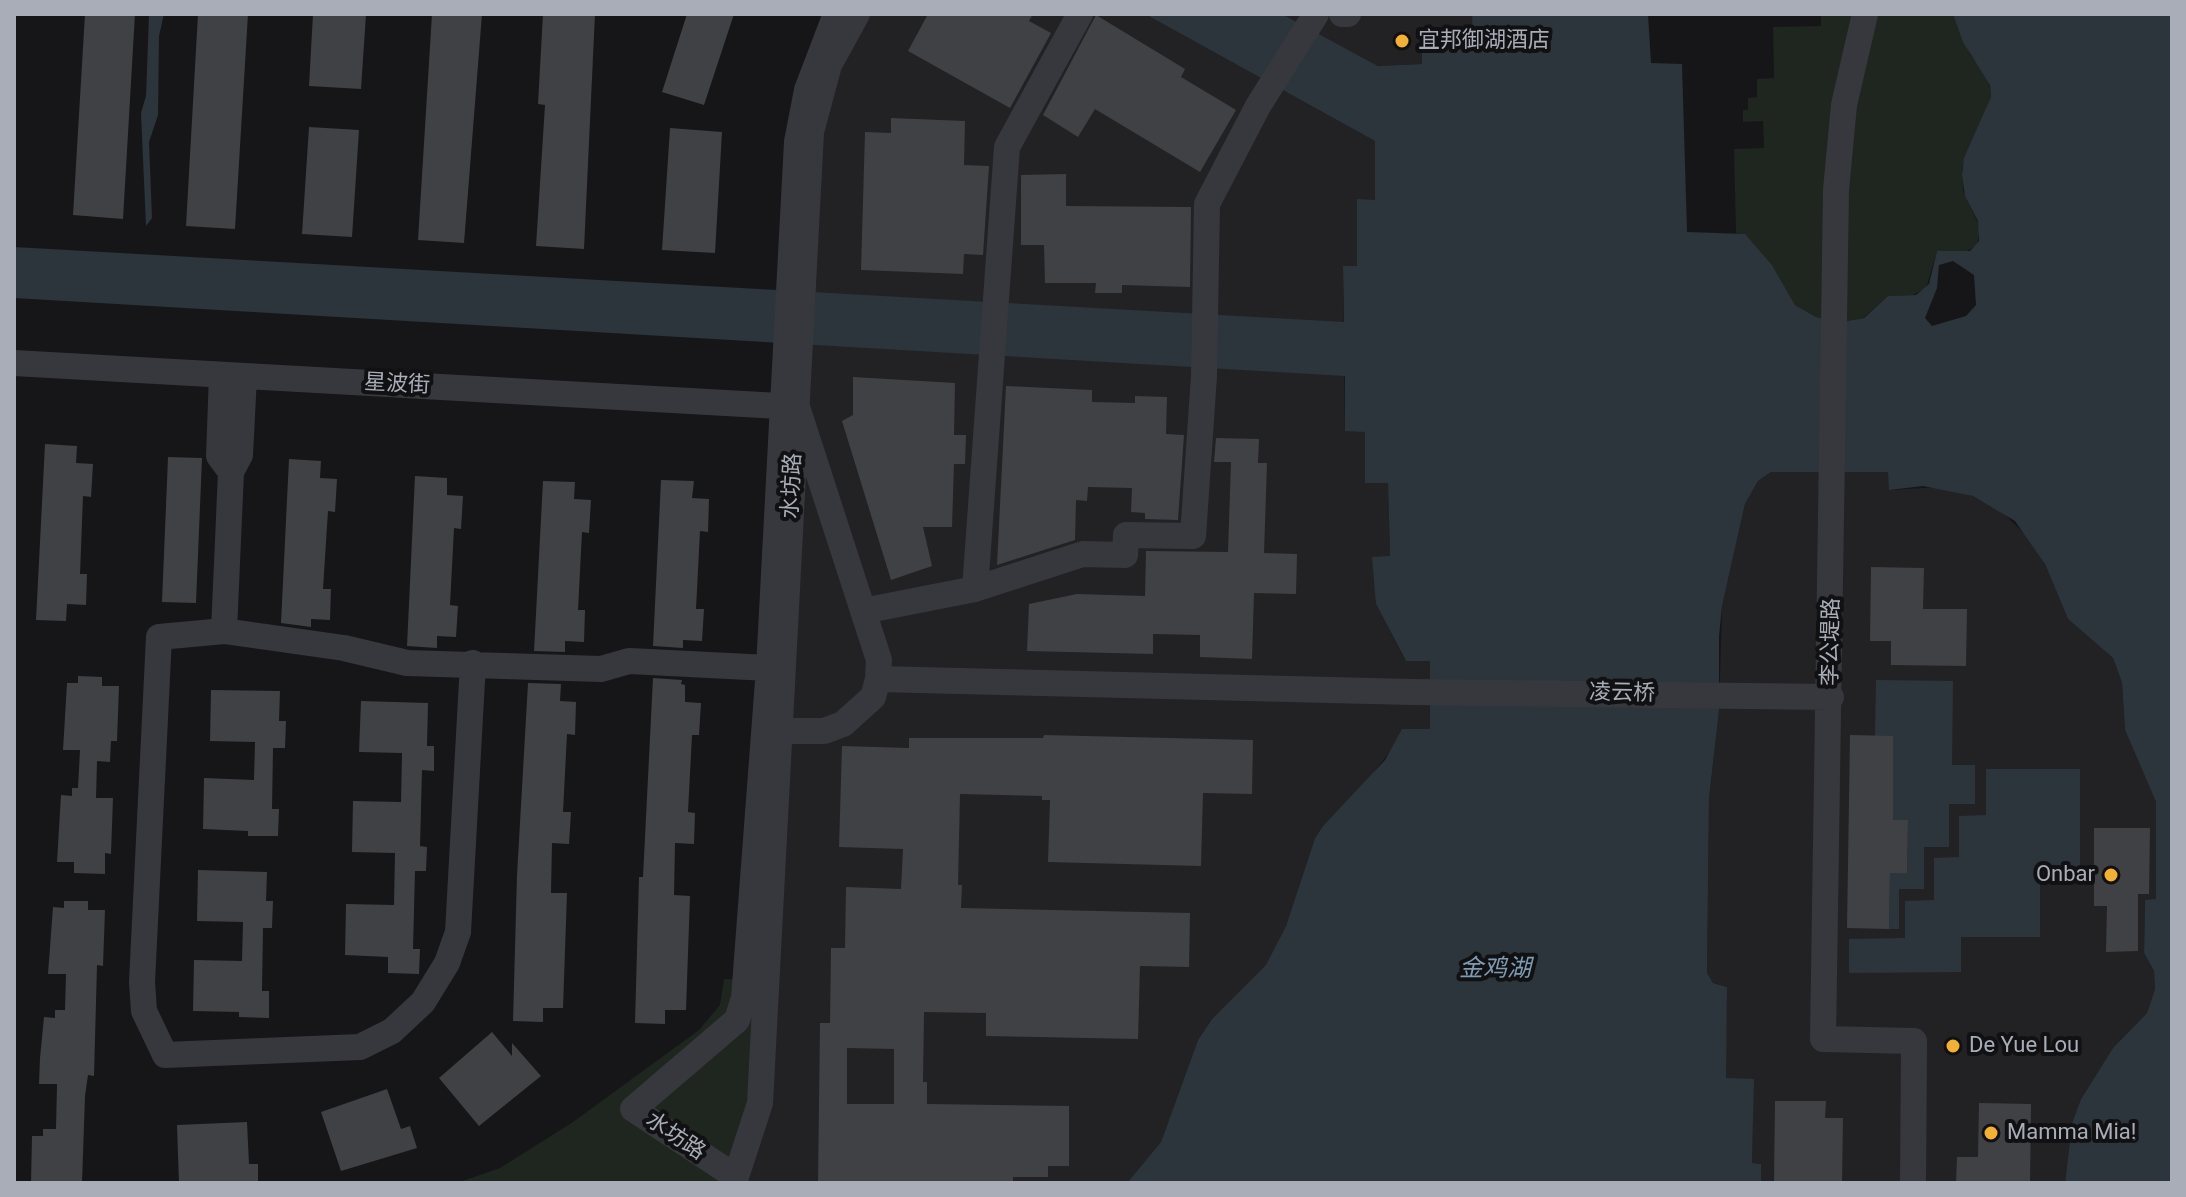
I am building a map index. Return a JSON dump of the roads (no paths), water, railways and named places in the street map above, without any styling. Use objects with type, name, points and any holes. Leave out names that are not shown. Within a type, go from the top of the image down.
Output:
[{"type":"street","name":"水坊路","points":[[796,274],[799,129],[807,90],[836,14]]},
{"type":"street","name":"水坊路","points":[[789,407],[769,668],[772,731],[741,1012],[737,1020],[633,1109],[736,1177],[760,1103],[772,731],[796,274],[816,107],[829,65],[857,14]]},
{"type":"street","points":[[975,589],[1007,147],[1080,14]]},
{"type":"street","points":[[863,611],[975,589],[1083,554],[1125,555],[1126,535],[1193,536],[1204,376],[1207,204],[1258,106],[1316,14]]},
{"type":"street","name":"李公堤路","points":[[1865,14],[1844,105],[1836,190],[1833,573],[1823,1039],[1914,1041],[1913,1183]]},
{"type":"street","name":"星波街","points":[[14,363],[789,407]]},
{"type":"street","points":[[224,631],[231,472],[219,456],[233,375]]},
{"type":"street","points":[[772,731],[824,731],[843,724],[873,697],[879,660],[789,407]]},
{"type":"street","points":[[473,663],[458,932],[447,963],[423,1002],[385,1037],[360,1047],[165,1055],[144,1011],[142,982],[159,637],[224,631],[344,648],[407,663],[473,663],[601,669],[629,661],[769,668]]},
{"type":"street","name":"凌云桥","points":[[878,679],[1412,692],[1831,697]]},
{"type":"water","points":[[149,14],[164,14],[159,36],[158,115],[149,142],[152,218],[146,226],[141,113],[146,96]]},
{"type":"water","name":"金鸡湖","points":[[1145,14],[1282,14],[1378,66],[1422,64],[1422,50],[1473,48],[1472,14],[1648,14],[1651,63],[1682,64],[1687,232],[1745,234],[1772,265],[1795,305],[1816,317],[1841,322],[1864,318],[1888,296],[1916,295],[1929,284],[1937,251],[1970,251],[1979,241],[1978,221],[1965,196],[1962,175],[1964,158],[1991,97],[1990,85],[1963,42],[1953,14],[2172,14],[2172,1183],[2065,1183],[2072,1123],[2081,1099],[2113,1048],[2147,1013],[2155,989],[2154,971],[2144,953],[2145,900],[2156,899],[2156,802],[2125,730],[2122,683],[2113,658],[2068,619],[2045,564],[2015,521],[1973,496],[1923,486],[1889,490],[1888,472],[1771,472],[1758,481],[1745,504],[1722,606],[1719,636],[1719,711],[1709,798],[1707,973],[1713,983],[1727,987],[1726,1078],[1754,1079],[1752,1163],[1761,1164],[1761,1183],[1127,1183],[1161,1142],[1198,1040],[1212,1019],[1266,965],[1286,926],[1315,838],[1323,826],[1385,760],[1402,729],[1430,729],[1430,661],[1406,661],[1376,604],[1372,557],[1390,556],[1388,483],[1365,483],[1365,432],[1345,431],[1345,376],[14,298],[14,247],[1344,322],[1343,266],[1357,266],[1357,199],[1375,200],[1375,141]],"holes":[[[1953,261],[1974,275],[1976,305],[1966,316],[1932,326],[1925,318],[1937,288],[1939,265]]]},
{"type":"water","points":[[1876,680],[1953,681],[1952,765],[1975,765],[1975,804],[1949,804],[1949,847],[1924,847],[1924,889],[1899,889],[1899,929],[1889,929],[1890,873],[1907,873],[1908,821],[1893,820],[1893,736],[1875,736]]},
{"type":"water","points":[[1986,769],[2080,769],[2080,883],[2040,883],[2040,937],[1961,937],[1961,972],[1849,973],[1849,939],[1905,938],[1905,901],[1934,900],[1934,858],[1959,857],[1959,816],[1986,815]]},
{"type":"place","name":"宜邦御湖酒店","points":[[1402,41]]},
{"type":"place","name":"Onbar","points":[[2111,875]]},
{"type":"place","name":"De Yue Lou","points":[[1953,1046]]},
{"type":"place","name":"Mamma Mia!","points":[[1991,1133]]}]
